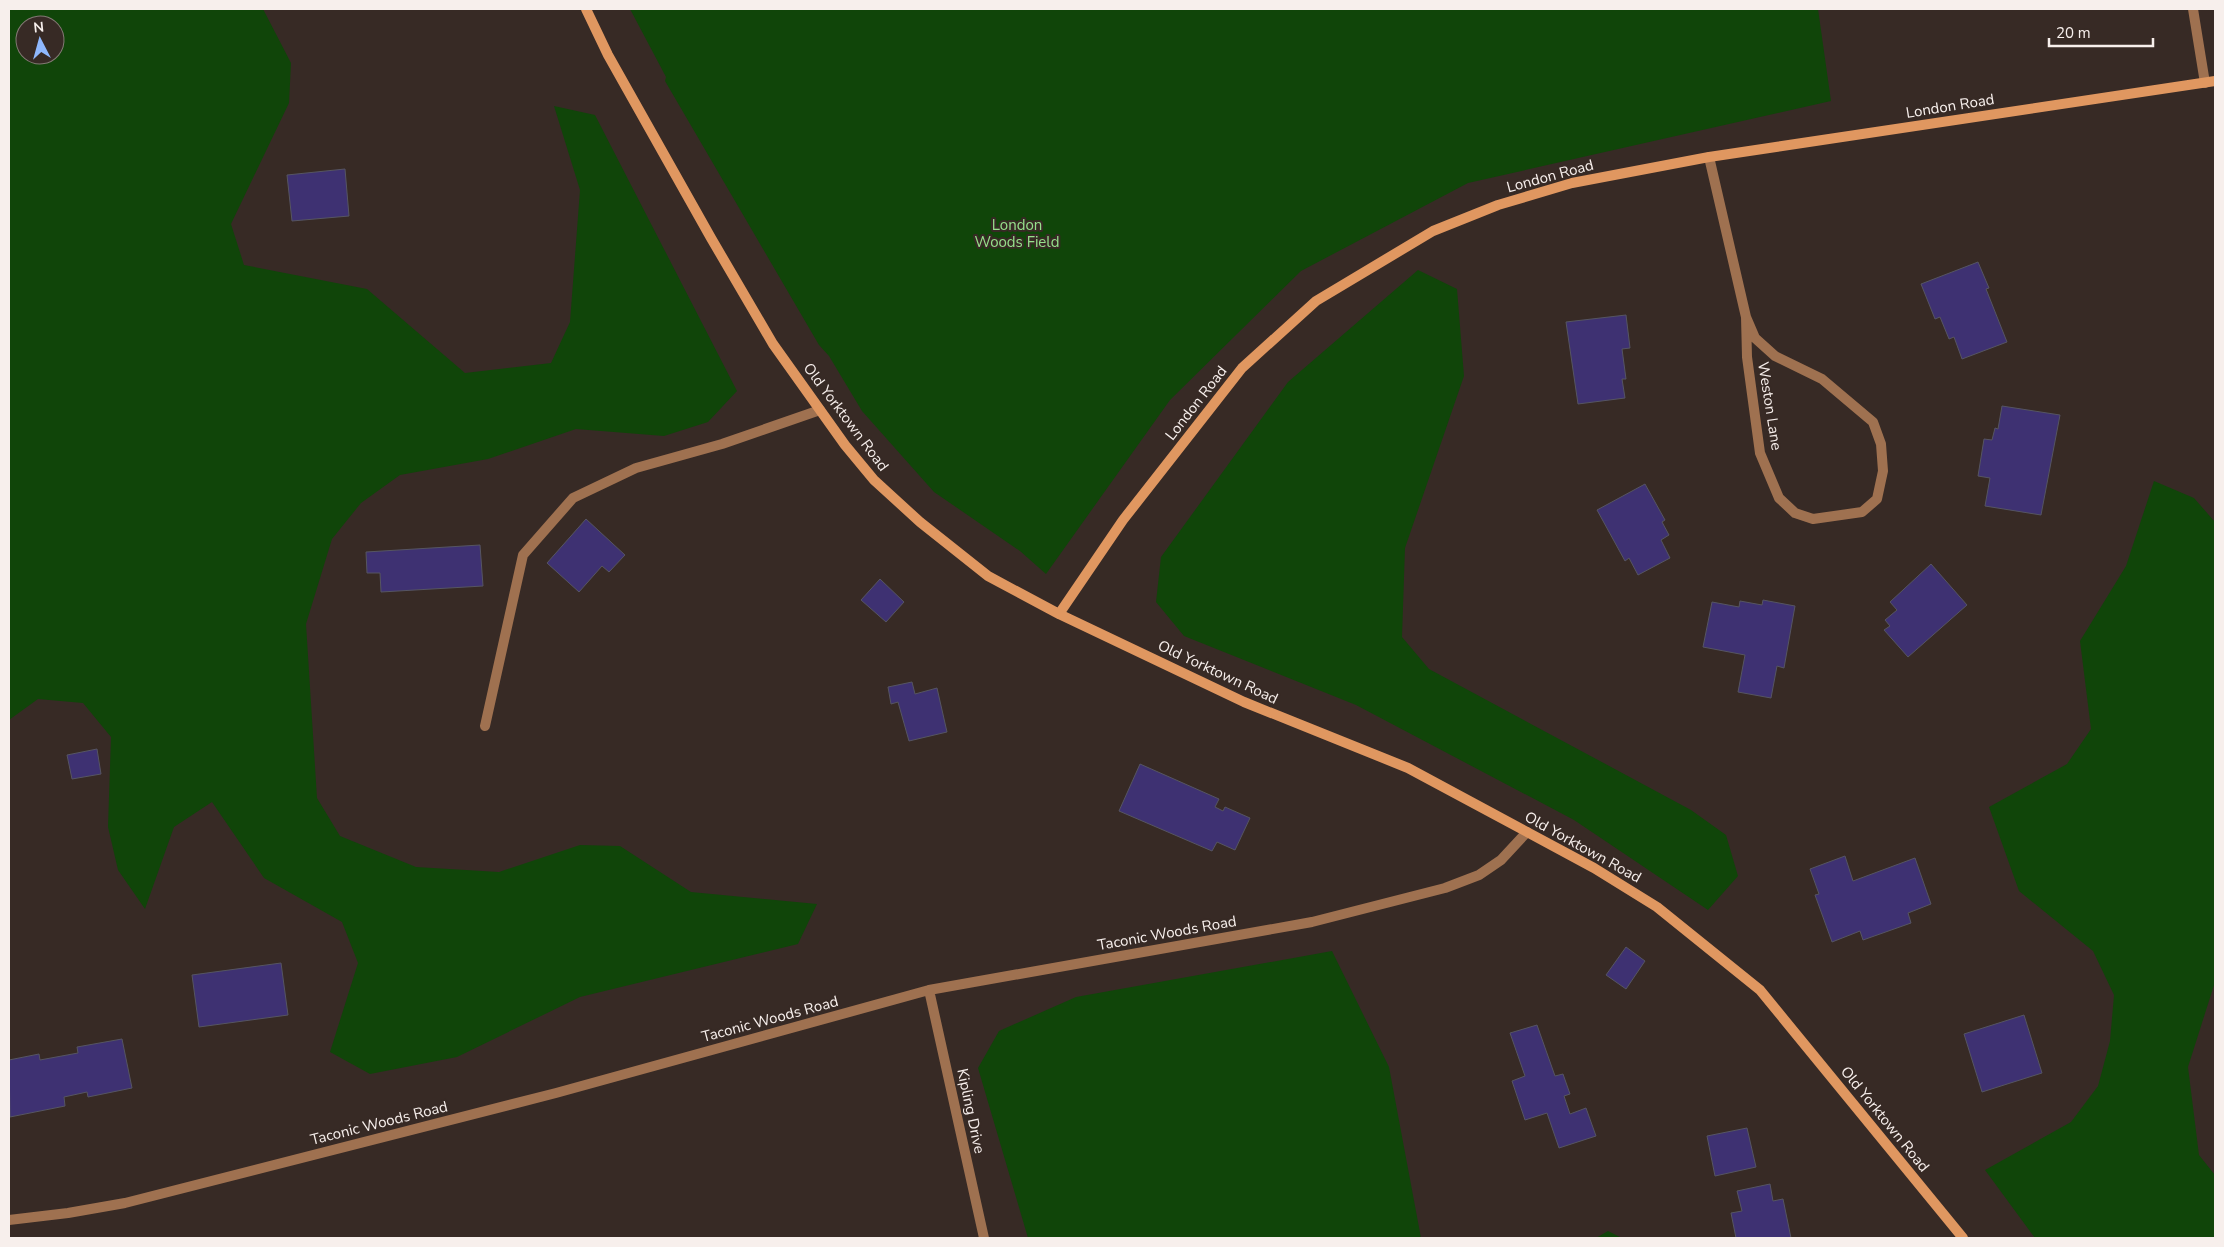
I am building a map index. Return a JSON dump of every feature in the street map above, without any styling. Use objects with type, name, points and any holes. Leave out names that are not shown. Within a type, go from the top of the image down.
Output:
[{"type":"main road","name":"Old Yorktown Road","points":[[586,9],[608,55],[773,344],[845,445],[874,480],[920,522],[988,576],[1060,614],[1244,702],[1408,768],[1594,868],[1657,907],[1760,990],[1962,1238]]},
{"type":"main road","name":"London Road","points":[[1060,614],[1123,520],[1242,368],[1316,300],[1433,231],[1498,205],[1572,183],[1708,157],[2210,82]]},
{"type":"street","points":[[2193,9],[2210,82]]},
{"type":"street","name":"Weston Lane","points":[[1708,157],[1746,317],[1755,338],[1774,356],[1822,379],[1873,422],[1881,444],[1883,470],[1877,499],[1862,512],[1813,519],[1794,513],[1779,498],[1760,453],[1747,357],[1746,317]]},
{"type":"street","points":[[485,726],[523,555],[573,498],[636,468],[722,444],[820,410]]},
{"type":"street","name":"Taconic Woods Road","points":[[9,1220],[68,1213],[126,1203],[556,1093],[929,990],[1312,922],[1445,888],[1480,875],[1501,860],[1527,832]]},
{"type":"street","name":"Kipling Drive","points":[[929,990],[984,1238]]},
{"type":"green space","points":[[9,9],[263,9],[291,63],[289,103],[231,224],[244,265],[367,289],[465,373],[551,363],[570,322],[580,190],[554,106],[595,115],[737,391],[708,422],[664,436],[576,429],[488,459],[400,475],[361,503],[332,539],[306,624],[317,798],[340,836],[416,867],[499,872],[580,845],[620,846],[691,892],[817,904],[798,944],[580,997],[457,1057],[370,1074],[330,1052],[358,963],[342,922],[264,878],[212,802],[174,827],[145,909],[118,870],[108,827],[111,737],[83,703],[38,699],[9,720]]},
{"type":"green space","name":"London Woods Field","points":[[630,9],[1818,9],[1831,101],[1468,183],[1301,271],[1170,400],[1046,574],[1020,551],[934,492],[862,411],[829,356],[819,345],[665,81],[666,77]]},
{"type":"green space","points":[[1418,270],[1457,289],[1464,376],[1405,548],[1402,637],[1429,669],[1691,810],[1726,835],[1738,876],[1708,910],[1574,820],[1356,705],[1184,636],[1156,602],[1161,557],[1288,382]]},
{"type":"green space","points":[[2154,481],[2194,498],[2215,522],[2215,982],[2188,1067],[2199,1155],[2215,1175],[2215,1238],[2035,1238],[1985,1170],[2071,1122],[2098,1086],[2110,1041],[2114,995],[2093,951],[2019,891],[1989,807],[2067,764],[2091,729],[2080,641],[2126,566]]},
{"type":"green space","points":[[1332,951],[1389,1067],[1421,1238],[1028,1238],[978,1068],[999,1031],[1076,997]]},
{"type":"green space","points":[[1608,1231],[1622,1238],[1596,1238]]},
{"type":"building","points":[[345,169],[349,216],[292,221],[287,175]]},
{"type":"building","points":[[1978,262],[1989,288],[1986,289],[2007,342],[1962,359],[1954,337],[1949,339],[1940,317],[1935,319],[1921,284]]},
{"type":"building","points":[[1626,315],[1630,348],[1622,349],[1626,379],[1622,379],[1625,398],[1578,404],[1566,322]]},
{"type":"building","points":[[2002,406],[2060,415],[2041,515],[1985,506],[1990,478],[1978,476],[1984,439],[1992,440],[1995,428],[1998,429]]},
{"type":"building","points":[[1645,484],[1665,520],[1662,522],[1669,535],[1661,540],[1670,558],[1638,575],[1629,558],[1625,561],[1597,510]]},
{"type":"building","points":[[586,519],[625,555],[609,572],[602,566],[579,592],[547,563]]},
{"type":"building","points":[[480,545],[483,586],[381,592],[380,573],[367,573],[366,552]]},
{"type":"building","points":[[1931,564],[1967,605],[1908,657],[1884,630],[1890,626],[1885,620],[1897,610],[1890,602]]},
{"type":"building","points":[[880,579],[904,602],[886,622],[861,600]]},
{"type":"building","points":[[1763,600],[1795,606],[1784,668],[1777,666],[1771,698],[1738,692],[1745,655],[1703,647],[1712,602],[1739,607],[1740,601],[1762,605]]},
{"type":"building","points":[[912,682],[915,694],[937,688],[947,732],[909,741],[898,702],[891,704],[888,687]]},
{"type":"building","points":[[97,749],[101,774],[72,779],[67,755]]},
{"type":"building","points":[[1140,764],[1219,799],[1215,807],[1223,811],[1225,807],[1250,818],[1235,850],[1217,842],[1212,851],[1119,811]]},
{"type":"building","points":[[1845,856],[1853,881],[1915,858],[1931,904],[1908,913],[1911,923],[1863,940],[1860,931],[1832,942],[1815,895],[1819,894],[1810,869]]},
{"type":"building","points":[[1626,947],[1645,961],[1626,989],[1606,975]]},
{"type":"building","points":[[281,963],[288,1015],[199,1027],[192,975]]},
{"type":"building","points":[[2024,1015],[2042,1073],[1982,1092],[1964,1034]]},
{"type":"building","points":[[1537,1025],[1555,1076],[1563,1074],[1570,1094],[1564,1096],[1570,1114],[1586,1108],[1596,1136],[1559,1148],[1547,1113],[1525,1120],[1512,1081],[1525,1076],[1510,1033]]},
{"type":"building","points":[[122,1039],[132,1088],[88,1097],[87,1092],[64,1097],[65,1106],[10,1117],[9,1060],[39,1054],[40,1060],[78,1053],[77,1047]]},
{"type":"building","points":[[1747,1128],[1756,1167],[1715,1176],[1707,1136]]},
{"type":"building","points":[[1770,1184],[1773,1201],[1783,1199],[1791,1238],[1736,1238],[1731,1213],[1742,1211],[1737,1191]]}]
